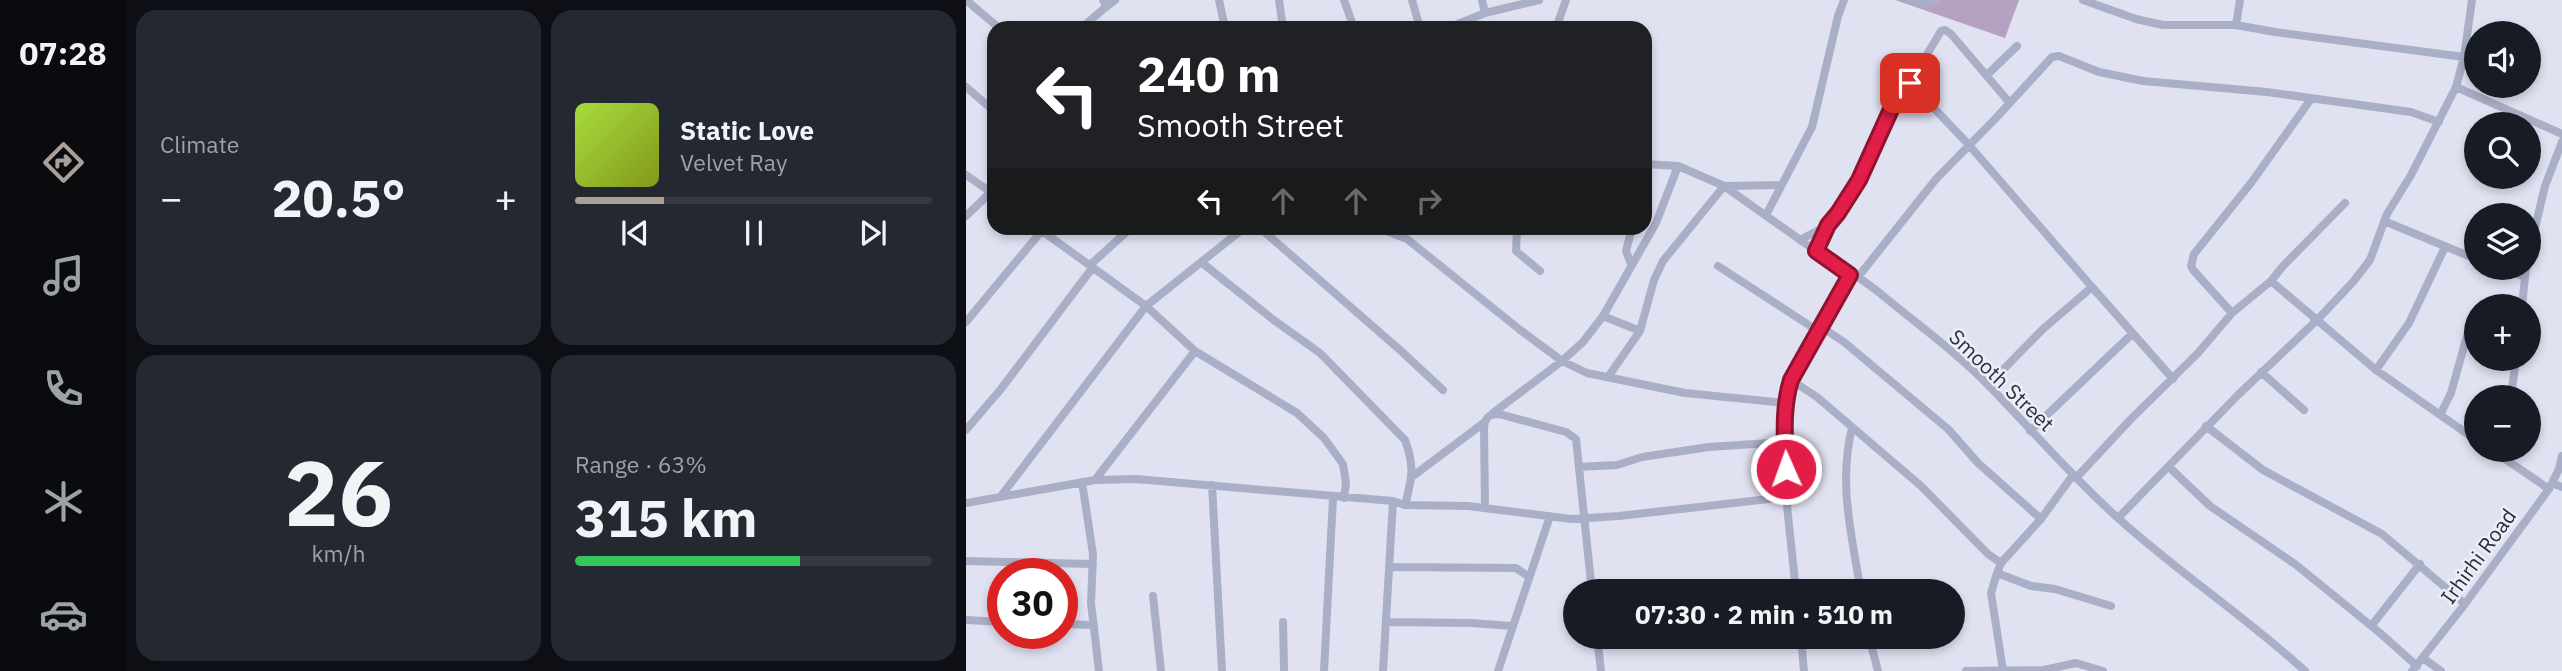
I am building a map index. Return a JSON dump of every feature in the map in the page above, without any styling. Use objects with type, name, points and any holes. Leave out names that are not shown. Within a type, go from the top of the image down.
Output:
[{"type":"street","points":[[1088,21],[1105,4],[1115,0]]},
{"type":"street","points":[[1219,0],[1224,21]]},
{"type":"street","points":[[1279,0],[1282,21]]},
{"type":"street","points":[[1344,0],[1352,21]]},
{"type":"street","points":[[1412,0],[1418,21]]},
{"type":"street","points":[[1482,0],[1485,13]]},
{"type":"street","points":[[1465,21],[1485,13],[1539,0]]},
{"type":"street","points":[[1558,21],[1566,0]]},
{"type":"street","points":[[1766,215],[1815,119],[1834,30],[1844,0]]},
{"type":"street","points":[[1911,0],[1926,4],[1936,0]]},
{"type":"street","points":[[2083,0],[2136,19],[2163,25],[2236,24],[2275,32],[2464,57],[2456,87],[2384,221],[2370,260],[2318,319],[2206,426],[2118,518]]},
{"type":"street","points":[[2236,24],[2240,0]]},
{"type":"street","points":[[2469,21],[2472,0]]},
{"type":"street","points":[[970,1],[991,21]]},
{"type":"street","points":[[1816,251],[1828,225],[1859,180],[1893,105],[1910,83],[1937,35],[1943,30],[1951,34],[2009,102]]},
{"type":"street","points":[[1987,75],[2017,46]]},
{"type":"street","points":[[1795,579],[1785,442],[1786,403],[1791,380],[1819,328],[1854,276],[1936,179],[2055,56],[2099,72],[2143,81],[2411,112],[2439,122]]},
{"type":"street","points":[[1910,83],[1969,145],[2173,379]]},
{"type":"street","points":[[966,87],[987,105]]},
{"type":"street","points":[[2456,87],[2562,134]]},
{"type":"street","points":[[2232,313],[2194,271],[2191,266],[2194,254],[2251,183],[2311,99]]},
{"type":"street","points":[[2541,206],[2562,142]]},
{"type":"street","name":"Smooth Street","points":[[1652,164],[1678,166],[1724,186],[1854,276],[1988,385],[2074,477],[2168,562],[2305,671]]},
{"type":"street","points":[[1652,230],[1678,166]]},
{"type":"street","points":[[966,175],[987,188]]},
{"type":"street","points":[[1608,377],[1640,331],[1654,280],[1663,261],[1724,186],[1780,185]]},
{"type":"street","points":[[966,216],[987,197]]},
{"type":"street","points":[[2003,670],[1991,593],[2001,563],[2074,477],[2173,379],[2232,313],[2272,281],[2283,266],[2345,203]]},
{"type":"street","points":[[2384,221],[2464,254]]},
{"type":"street","points":[[1800,240],[1828,225]]},
{"type":"street","points":[[966,322],[1035,235]]},
{"type":"street","points":[[1050,235],[1146,306],[1195,351],[1297,413],[1324,438],[1343,464],[1346,483],[1344,498]]},
{"type":"street","points":[[966,430],[1001,389],[1091,266],[1124,235]]},
{"type":"street","points":[[1001,497],[1146,306],[1235,235]]},
{"type":"street","points":[[1268,235],[1401,349],[1443,390]]},
{"type":"street","points":[[1397,235],[1407,239],[1470,292],[1562,361],[1587,373],[1685,393],[1786,403]]},
{"type":"street","points":[[1517,235],[1516,251],[1540,271]]},
{"type":"street","points":[[1630,235],[1626,251],[1631,264]]},
{"type":"street","points":[[1413,476],[1485,422],[1491,414],[1583,342],[1603,316],[1649,235]]},
{"type":"street","points":[[2376,370],[2409,323],[2445,247]]},
{"type":"street","points":[[1200,262],[1320,353],[1405,440],[1412,458],[1413,476],[1405,505]]},
{"type":"street","points":[[1718,266],[1844,342],[1948,429],[1978,463],[2040,519]]},
{"type":"street","points":[[2272,281],[2376,370],[2464,432]]},
{"type":"street","points":[[1988,385],[2043,330],[2092,287]]},
{"type":"street","points":[[1603,316],[1640,331]]},
{"type":"street","points":[[2030,431],[2132,334]]},
{"type":"street","points":[[2440,415],[2453,388],[2464,347]]},
{"type":"street","points":[[1094,480],[1195,351]]},
{"type":"street","points":[[2262,372],[2304,410]]},
{"type":"street","points":[[1791,380],[1817,397],[1922,486],[1988,554],[2001,563]]},
{"type":"street","points":[[1491,414],[1571,435],[1576,439],[1591,579]]},
{"type":"street","points":[[1485,422],[1485,508]]},
{"type":"street","points":[[2206,426],[2263,470],[2312,498],[2367,524],[2420,564],[2465,604]]},
{"type":"street","points":[[1852,428],[1846,453],[1847,504],[1859,579]]},
{"type":"street","points":[[1579,467],[1617,464],[1642,457],[1709,447],[1785,442]]},
{"type":"street","name":"Irhirhi Road","points":[[2415,668],[2550,486],[2562,456]]},
{"type":"street","points":[[2511,462],[2550,486],[2562,487]]},
{"type":"street","points":[[2169,467],[2210,506],[2295,564],[2372,625],[2415,668]]},
{"type":"street","points":[[966,503],[1094,480],[1136,479],[1405,505],[1485,508],[1584,518],[1787,497]]},
{"type":"street","points":[[1082,482],[1093,564],[1091,603],[1099,671]]},
{"type":"street","points":[[1212,485],[1222,671]]},
{"type":"street","points":[[1324,671],[1333,498]]},
{"type":"street","points":[[1383,671],[1393,502]]},
{"type":"street","points":[[1498,671],[1550,516]]},
{"type":"street","points":[[966,561],[1093,564]]},
{"type":"street","points":[[2372,625],[2420,564]]},
{"type":"street","points":[[1389,567],[1517,568],[1529,576]]},
{"type":"street","points":[[1997,573],[2031,586],[2055,589],[2111,606]]},
{"type":"street","points":[[1153,596],[1161,671]]},
{"type":"street","points":[[966,620],[987,621]]},
{"type":"street","points":[[1283,622],[1284,671]]},
{"type":"street","points":[[1386,622],[1512,626]]},
{"type":"street","points":[[1078,624],[1094,625]]},
{"type":"street","points":[[1598,649],[1601,671]]},
{"type":"street","points":[[1802,649],[1804,671]]},
{"type":"street","points":[[1872,649],[1878,671]]},
{"type":"street","points":[[2423,658],[2441,671]]},
{"type":"street","points":[[1966,671],[2044,670],[2077,663],[2103,671]]},
{"type":"shaded area","points":[[1895,0],[2019,0],[2005,38]]},
{"type":"route","points":[[1786,469],[1786,395],[1791,380],[1850,275],[1816,251],[1828,225],[1859,180],[1893,105],[1910,83]]}]
